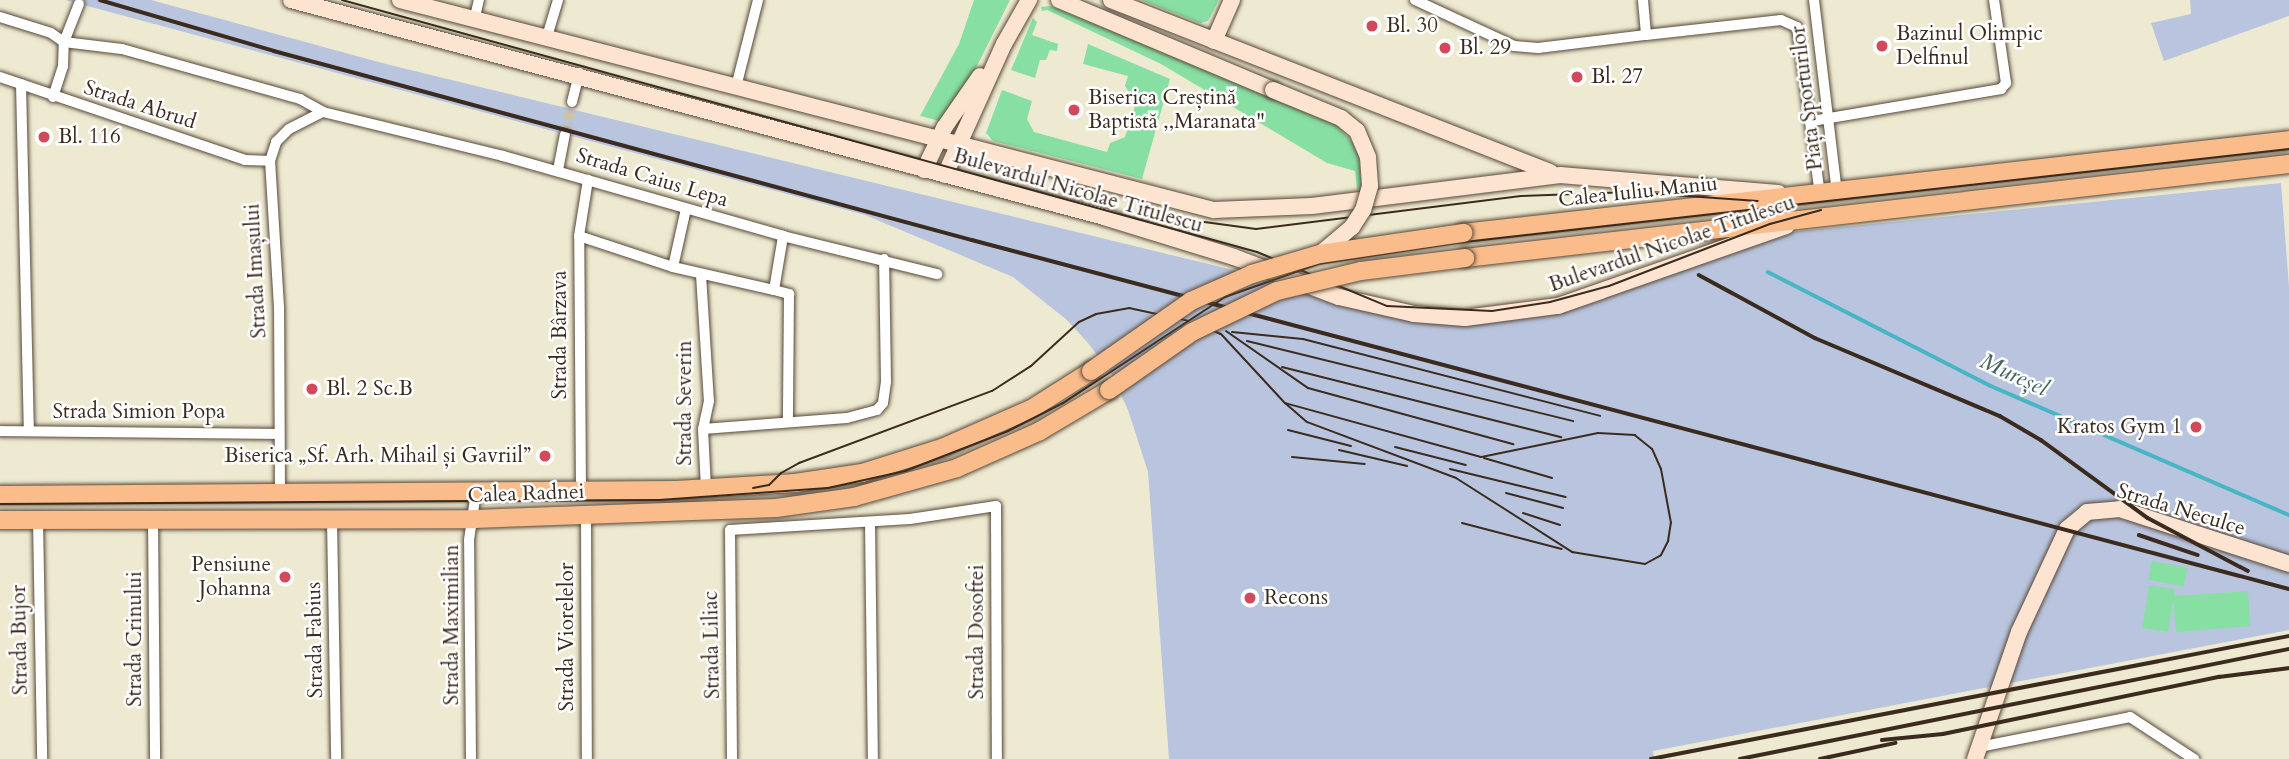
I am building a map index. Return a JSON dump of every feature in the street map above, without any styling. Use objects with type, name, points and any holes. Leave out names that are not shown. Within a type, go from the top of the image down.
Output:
[{"type":"main road","name":"Bulevardul Nicolae Titulescu","points":[[291,0],[579,73],[1159,233],[1347,300],[1441,317],[1510,314],[1576,301],[1741,240],[1809,220],[1829,208],[1821,194],[1680,181],[1560,175],[1312,206],[1214,210],[546,40],[400,0]]},
{"type":"main road","points":[[924,170],[937,140],[1003,44],[1029,0]]},
{"type":"main road","points":[[1059,0],[1341,118],[1357,131],[1368,158],[1370,186],[1363,210],[1352,227],[1320,254]]},
{"type":"main road","points":[[1111,0],[1560,175]]},
{"type":"main road","points":[[1214,41],[1232,0]]},
{"type":"main road","points":[[945,175],[1003,44]]},
{"type":"main road","name":"Calea Iuliu Maniu","points":[[1031,409],[1191,301],[1252,274],[1320,254],[1463,233],[2289,140]]},
{"type":"main road","points":[[1809,220],[2289,164]]},
{"type":"main road","name":"Calea Radnei","points":[[0,520],[475,519],[776,508],[854,497],[957,468],[1040,431],[1109,390],[1192,332],[1277,291],[1361,271],[1809,220]]},
{"type":"main road","name":"Calea Radnei","points":[[0,495],[280,490],[476,492],[706,489],[862,473],[942,448],[1031,409]]},
{"type":"main road","name":"Strada Neculce","points":[[1977,753],[2019,632],[2067,529],[2087,512],[2120,509],[2289,564]]},
{"type":"street","points":[[474,21],[479,0]]},
{"type":"street","points":[[546,40],[558,0]]},
{"type":"street","points":[[736,87],[758,0]]},
{"type":"street","points":[[1415,0],[1514,46],[1546,47],[1646,35],[1643,0]]},
{"type":"street","name":"Piața Sporturilor","points":[[1814,0],[1828,119],[1821,194]]},
{"type":"street","points":[[1812,121],[2001,89],[2006,83],[1994,0]]},
{"type":"street","points":[[53,97],[63,65],[64,43],[79,5]]},
{"type":"street","points":[[0,17],[51,33],[64,43],[122,49],[300,99],[323,112]]},
{"type":"street","name":"Piața Sporturilor","points":[[1646,35],[1790,22],[1801,34],[1821,194]]},
{"type":"street","points":[[572,103],[579,73]]},
{"type":"street","name":"Strada Abrud","points":[[0,77],[245,160],[270,161]]},
{"type":"street","points":[[21,84],[29,430]]},
{"type":"street","points":[[270,161],[276,142],[289,129],[323,112]]},
{"type":"street","name":"Strada Caius Lepa","points":[[323,112],[558,170],[783,236],[937,274]]},
{"type":"street","points":[[558,170],[565,135]]},
{"type":"street","name":"Strada Imașului","points":[[270,161],[279,307],[280,490]]},
{"type":"street","name":"Strada Bârzava","points":[[581,491],[579,236],[588,180]]},
{"type":"street","points":[[673,267],[686,209]]},
{"type":"street","points":[[579,236],[701,275],[775,288],[789,294],[788,421]]},
{"type":"street","points":[[775,288],[783,236]]},
{"type":"street","points":[[703,429],[867,415],[883,403],[884,259]]},
{"type":"street","name":"Strada Severin","points":[[701,275],[709,401],[703,429],[706,489]]},
{"type":"street","name":"Strada Simion Popa","points":[[0,431],[278,434]]},
{"type":"street","name":"Strada Maximilian","points":[[471,759],[470,540],[475,519],[476,492]]},
{"type":"street","name":"Strada Dosoftei","points":[[870,522],[996,506],[997,759]]},
{"type":"street","name":"Strada Viorelelor","points":[[586,516],[587,759]]},
{"type":"street","name":"Strada Bujor","points":[[38,519],[42,759]]},
{"type":"street","name":"Strada Crinului","points":[[153,519],[155,759]]},
{"type":"street","name":"Strada Fabius","points":[[332,520],[336,759]]},
{"type":"street","points":[[870,522],[873,759]]},
{"type":"street","name":"Strada Liliac","points":[[732,759],[730,530],[870,522]]},
{"type":"street","points":[[1977,753],[2130,717],[2194,759]]},
{"type":"shaded area","points":[[65,0],[151,0],[386,64],[1233,270],[1338,305],[1416,321],[1482,323],[1771,234],[2281,183],[2289,287],[2289,630],[1653,751],[1654,759],[1169,759],[1148,472],[1128,410],[1111,373],[1088,343],[1067,320],[1013,277],[865,215]]},
{"type":"shaded area","points":[[2190,0],[2289,0],[2289,16],[2164,61],[2151,23],[2191,14]]},
{"type":"green space","points":[[974,0],[1010,0],[969,82],[940,121],[920,116],[959,44]]},
{"type":"green space","points":[[1141,0],[1219,0],[1208,21],[1200,23]]},
{"type":"green space","points":[[1051,6],[1336,125],[1358,148],[1362,188],[1357,189],[1355,171],[1327,163],[1161,64],[1047,10],[1042,11],[1041,7]]},
{"type":"green space","points":[[1033,18],[1037,22],[1032,35],[1058,44],[1057,51],[1050,50],[1046,60],[1040,60],[1035,78],[1011,70]]},
{"type":"green space","points":[[1088,44],[1170,79],[1142,179],[993,141],[986,133],[1002,90],[1032,101],[1027,119],[1034,132],[1107,152],[1110,143],[1125,137],[1136,103],[1125,86],[1128,76],[1083,64]]},
{"type":"green space","points":[[2152,561],[2187,568],[2184,587],[2148,580]]},
{"type":"green space","points":[[2149,585],[2174,589],[2174,596],[2248,591],[2250,626],[2176,632],[2173,600],[2168,632],[2142,628]]},
{"type":"waterway","name":"Mureșel","points":[[1768,272],[1991,386],[2289,515]]},
{"type":"tunnel","points":[[565,135],[572,102]]},
{"type":"tram line","points":[[342,0],[1257,252],[1387,306],[1492,311],[1550,302],[1609,286],[1770,224],[1821,210]]},
{"type":"tram line","points":[[0,504],[659,500],[828,488],[905,471],[1008,431],[1063,403],[1225,297],[1318,264],[1464,242],[2289,149]]},
{"type":"tram line","points":[[1160,216],[1256,229],[1521,196],[1630,192],[1758,201]]},
{"type":"tram line","points":[[753,488],[769,485],[781,473],[799,463],[992,391],[1031,366],[1079,322],[1096,314],[1129,308],[1189,321]]},
{"type":"tram line","points":[[1197,323],[1221,334],[1285,403],[1307,422],[1456,478],[1572,552],[1645,564],[1661,555],[1668,541],[1671,523],[1661,469],[1652,449],[1635,435],[1598,433],[1481,457],[1285,403]]},
{"type":"tram line","points":[[1226,331],[1308,388],[1513,444]]},
{"type":"tram line","points":[[1232,332],[1303,339],[1600,416]]},
{"type":"tram line","points":[[1247,341],[1573,421]]},
{"type":"tram line","points":[[1282,367],[1561,437]]},
{"type":"tram line","points":[[1288,430],[1351,446]]},
{"type":"tram line","points":[[1395,447],[1466,465]]},
{"type":"tram line","points":[[1339,450],[1407,466]]},
{"type":"tram line","points":[[1292,457],[1365,464]]},
{"type":"tram line","points":[[1484,458],[1552,478]]},
{"type":"tram line","points":[[1450,469],[1566,497]]},
{"type":"tram line","points":[[1506,493],[1563,508]]},
{"type":"tram line","points":[[1523,513],[1560,525]]},
{"type":"tram line","points":[[1462,523],[1562,549]]},
{"type":"railway","points":[[100,0],[274,51],[972,240],[2289,589]]},
{"type":"railway","points":[[1699,275],[1815,338],[2000,416],[2041,440],[2148,518],[2248,571]]},
{"type":"railway","points":[[2139,535],[2198,555]]},
{"type":"railway","points":[[1651,759],[2289,636]]},
{"type":"railway","points":[[1740,759],[2289,649]]},
{"type":"railway","points":[[1882,740],[1943,734],[2219,677],[2289,668]]},
{"type":"railway","points":[[1820,759],[1895,743]]},
{"type":"place","name":"Bl. 30","points":[[1372,26]]},
{"type":"place","name":"Bazinul Olimpic Delfinul","points":[[1882,46]]},
{"type":"place","name":"Bl. 29","points":[[1445,48]]},
{"type":"place","name":"Bl. 27","points":[[1577,77]]},
{"type":"place","name":"Biserica Creștină Baptistă ,,Maranata\"","points":[[1074,110]]},
{"type":"place","name":"Bl. 116","points":[[44,137]]},
{"type":"place","name":"Bl. 2 Sc.B","points":[[312,389]]},
{"type":"place","name":"Kratos Gym 1","points":[[2196,427]]},
{"type":"place","name":"Biserica „Sf. Arh. Mihail și Gavriil”","points":[[545,456]]},
{"type":"place","name":"Pensiune Johanna","points":[[285,577]]},
{"type":"place","name":"Recons","points":[[1250,598]]}]
